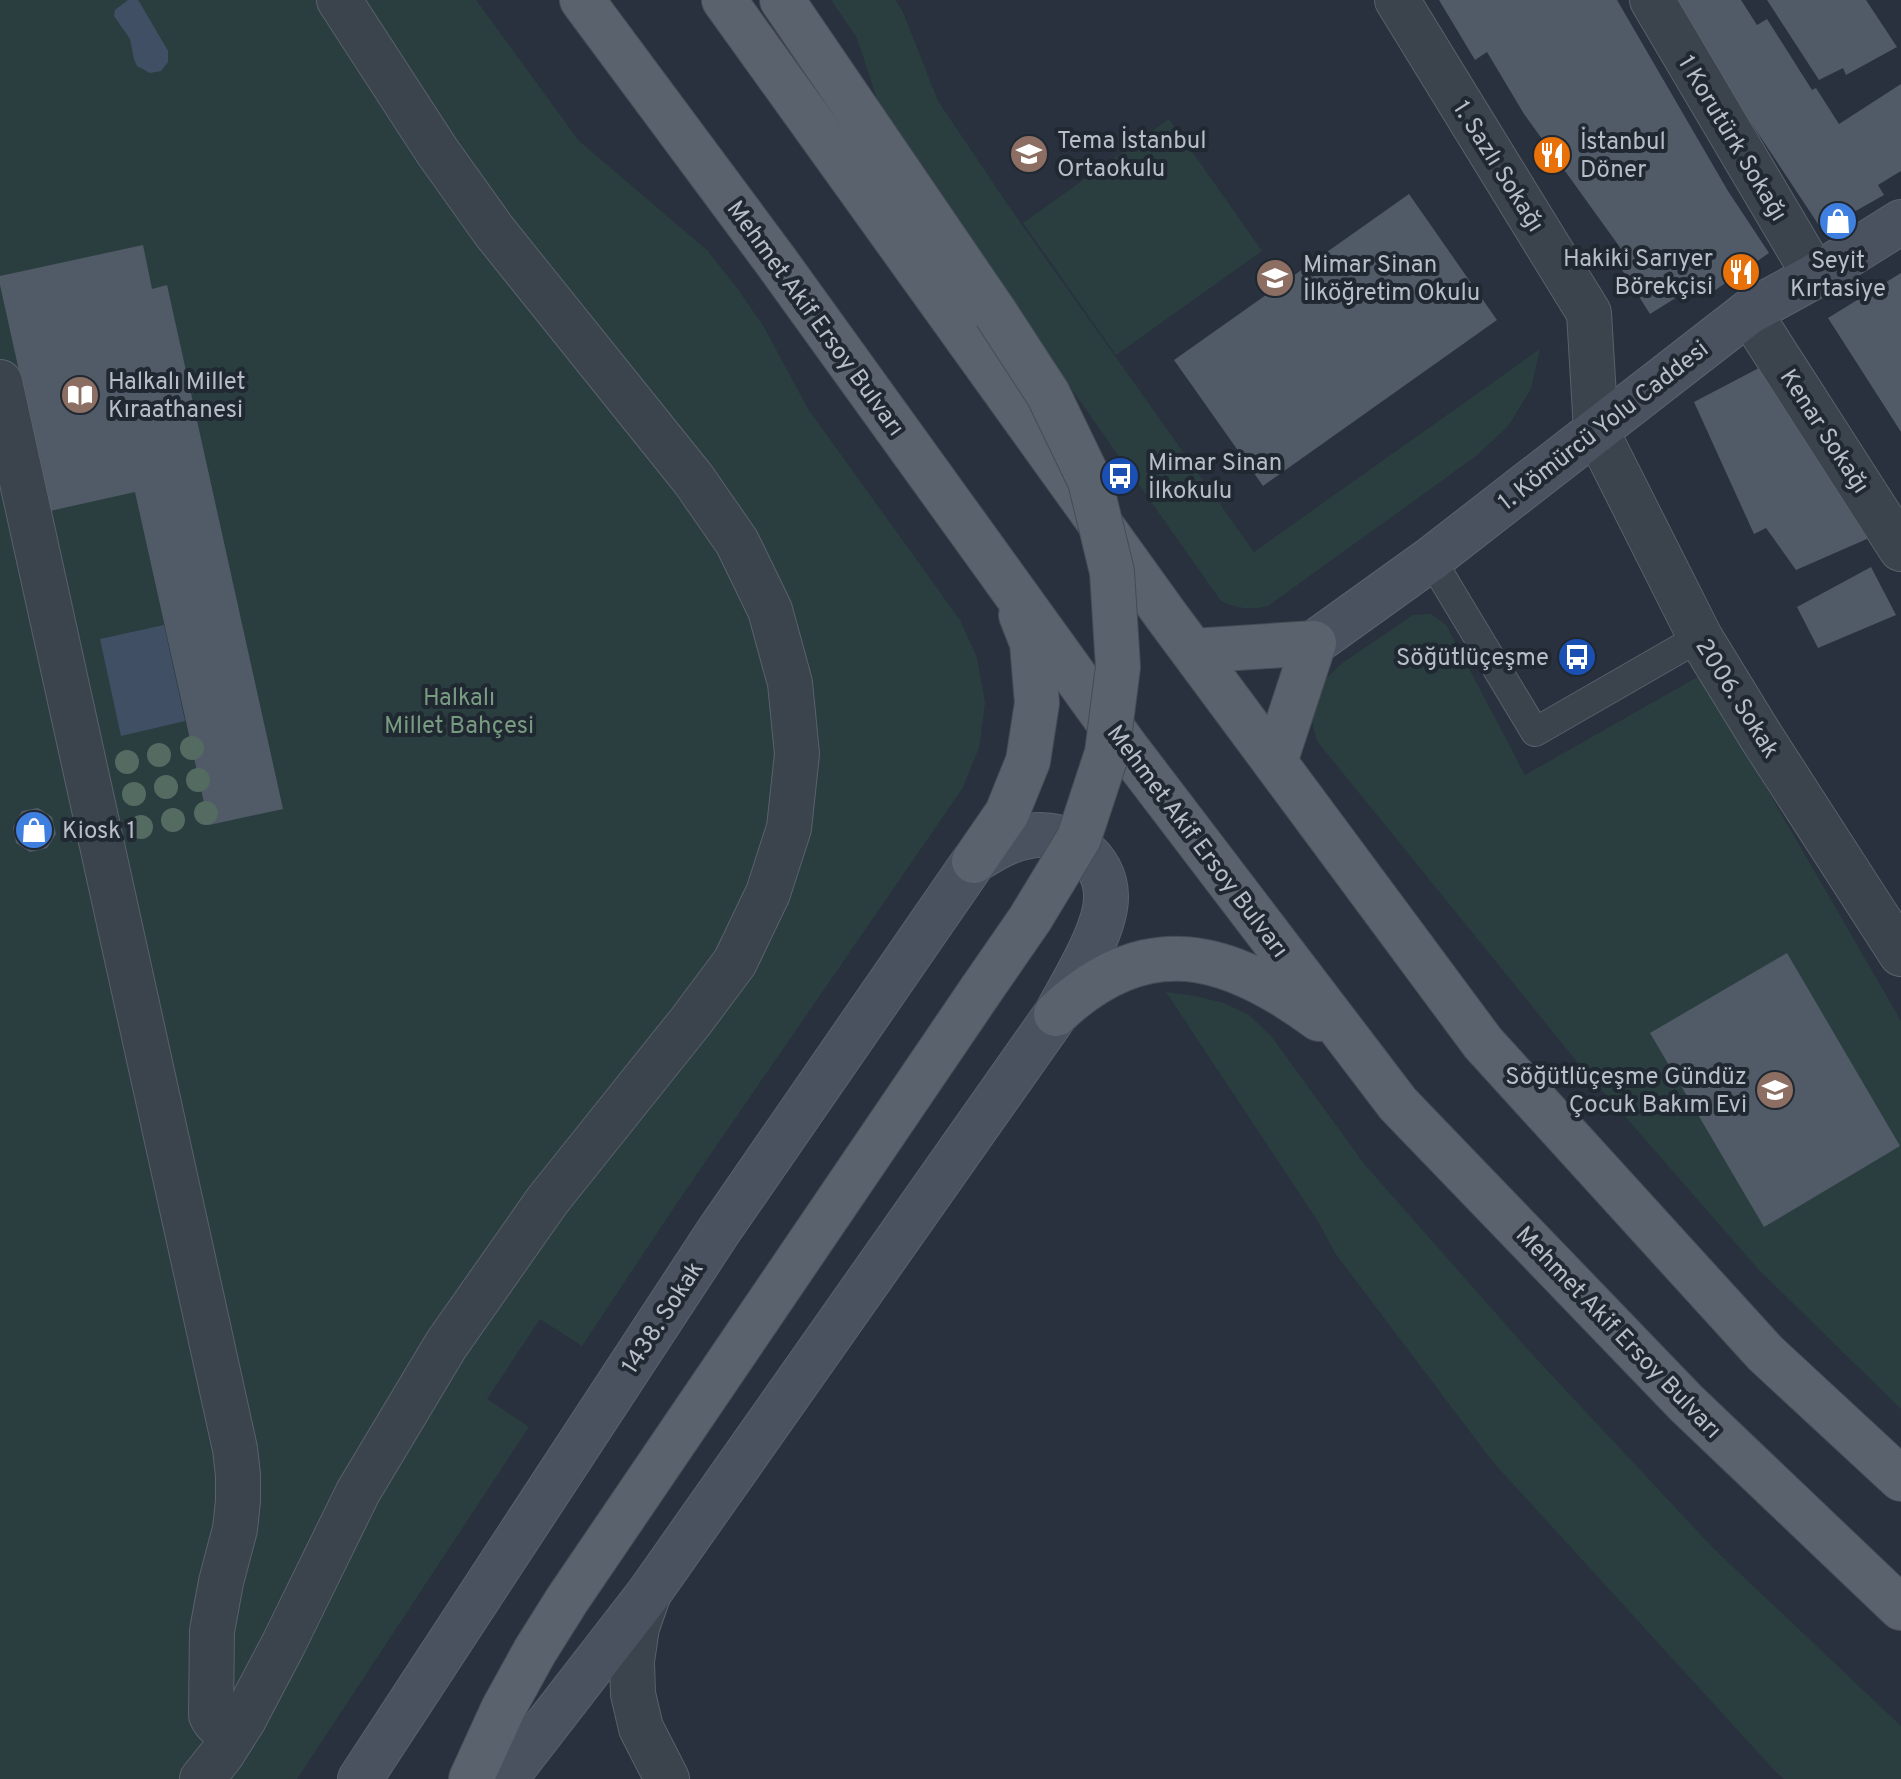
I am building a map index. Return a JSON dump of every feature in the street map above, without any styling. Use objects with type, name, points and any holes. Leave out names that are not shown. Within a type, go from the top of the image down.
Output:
[{"type":"main road","name":"Mehmet Akif Ersoy Bulvarı","points":[[582,0],[775,260],[1126,747],[1398,1104],[1686,1403],[1901,1608]]},
{"type":"main road","points":[[724,0],[1193,651],[1483,1043],[1765,1353],[1901,1479]]},
{"type":"main road","points":[[471,1779],[503,1709],[567,1600],[1030,919],[1079,838],[1107,753],[1118,667],[1112,572],[1090,481],[1048,394],[782,0]]},
{"type":"main road","points":[[974,861],[1007,813],[1028,761],[1037,703],[1032,643],[1011,586]]},
{"type":"main road","points":[[1193,651],[1314,643],[1275,762]]},
{"type":"main road","points":[[1056,1014],[1075,995],[1121,970],[1176,958],[1202,960],[1230,968],[1279,991],[1355,1048]]},
{"type":"street","points":[[202,1779],[244,1719],[358,1492],[446,1345],[547,1201],[735,962],[768,893],[789,828],[797,754],[790,683],[770,610],[737,542],[694,480],[465,191],[339,0]]},
{"type":"street","name":"1. Sazlı Sokağı","points":[[1397,0],[1589,313],[1596,430]]},
{"type":"street","name":"1 Korutürk Sokağı","points":[[1652,0],[1815,276]]},
{"type":"street","name":"1. Kömürcü Yolu Caddesi","points":[[1314,643],[1431,559],[1749,312],[1815,276],[1901,222]]},
{"type":"street","name":"Kenar Sokağı","points":[[1749,312],[1901,549]]},
{"type":"street","points":[[0,382],[235,1449],[238,1501],[235,1529],[212,1631],[211,1715],[216,1724],[226,1729],[236,1727],[244,1719]]},
{"type":"street","name":"2006. Sokak","points":[[1596,430],[1700,637],[1901,954]]},
{"type":"street","points":[[505,1779],[649,1593],[1056,1014],[1090,951],[1101,924],[1106,896],[1100,868],[1082,848],[1059,837],[1031,835],[1001,844],[974,861]]},
{"type":"street","name":"1438. Sokak","points":[[360,1779],[718,1232],[974,861]]},
{"type":"street","points":[[649,1593],[637,1627],[632,1661],[633,1694],[641,1728],[667,1779]]},
{"type":"lane","points":[[1431,559],[1535,732],[1700,637]]},
{"type":"green space","name":"Halkalı Millet Bahçesi","points":[[0,0],[476,0],[579,141],[708,251],[737,288],[764,327],[808,409],[960,620],[977,658],[985,703],[979,748],[962,789],[582,1346],[540,1319],[487,1399],[529,1427],[297,1779],[0,1779]]},
{"type":"green space","points":[[831,0],[895,0],[902,10],[938,101],[1010,208],[1254,552],[1540,349],[1531,389],[1508,426],[1476,456],[1268,606],[1244,608],[1221,601],[886,126],[857,38]]},
{"type":"green space","points":[[1169,119],[1262,251],[1116,355],[1023,223]]},
{"type":"green space","points":[[1431,614],[1446,625],[1525,775],[1701,675],[1901,1021],[1901,1409],[1759,1270],[1574,1058],[1317,741],[1310,713],[1317,687],[1341,664],[1413,615]]},
{"type":"green space","points":[[1166,992],[1224,1003],[1249,1015],[1271,1036],[1365,1165],[1529,1351],[1713,1548],[1901,1726],[1901,1779],[1784,1779],[1775,1771],[1493,1462],[1335,1253],[1319,1223]]},
{"type":"water","points":[[128,0],[138,0],[168,51],[168,62],[161,71],[150,73],[137,66],[130,39],[114,16],[115,10]]},
{"type":"water","points":[[164,625],[185,721],[121,736],[100,639]]},
{"type":"building","points":[[1439,0],[1617,0],[1728,191],[1769,253],[1714,291],[1706,279],[1650,314],[1619,265],[1629,260],[1524,114],[1487,52],[1475,60]]},
{"type":"building","points":[[1678,0],[1741,0],[1757,25],[1767,19],[1812,90],[1816,88],[1839,124],[1901,84],[1901,171],[1878,185],[1884,195],[1822,230],[1732,94]]},
{"type":"building","points":[[1767,0],[1866,0],[1897,47],[1846,75],[1843,68],[1819,80]]},
{"type":"building","points":[[1409,194],[1497,320],[1263,486],[1174,360]]},
{"type":"building","points":[[143,245],[152,289],[167,285],[283,809],[209,825],[135,492],[50,511],[0,285],[0,276]]},
{"type":"building","points":[[1901,273],[1901,432],[1828,318]]},
{"type":"building","points":[[1776,359],[1839,493],[1848,488],[1876,535],[1796,570],[1766,528],[1754,534],[1694,402]]},
{"type":"building","points":[[1871,567],[1896,615],[1818,648],[1797,607]]},
{"type":"building","name":"Kiosk 1","points":[[38,808],[52,817],[56,834],[47,848],[30,852],[16,843],[13,827],[22,811]]},
{"type":"building","name":"Söğütlüçeşme Gündüz Çocuk Bakım Evi","points":[[1787,953],[1900,1146],[1764,1227],[1650,1033]]},
{"type":"place","name":"Tema İstanbul Ortaokulu","points":[[1029,154]]},
{"type":"place","name":"İstanbul Döner","points":[[1552,155]]},
{"type":"place","name":"Seyit Kırtasiye","points":[[1838,221]]},
{"type":"place","name":"Hakiki Sarıyer Börekçisi","points":[[1741,272]]},
{"type":"place","name":"Mimar Sinan İlköğretim Okulu","points":[[1275,278]]},
{"type":"place","name":"Halkalı Millet Kıraathanesi","points":[[80,395]]},
{"type":"place","name":"Mimar Sinan İlkokulu","points":[[1120,476]]},
{"type":"place","name":"Söğütlüçeşme","points":[[1577,657]]},
{"type":"place","name":"Kiosk 1","points":[[34,830]]},
{"type":"place","name":"Söğütlüçeşme Gündüz Çocuk Bakım Evi","points":[[1775,1090]]}]
